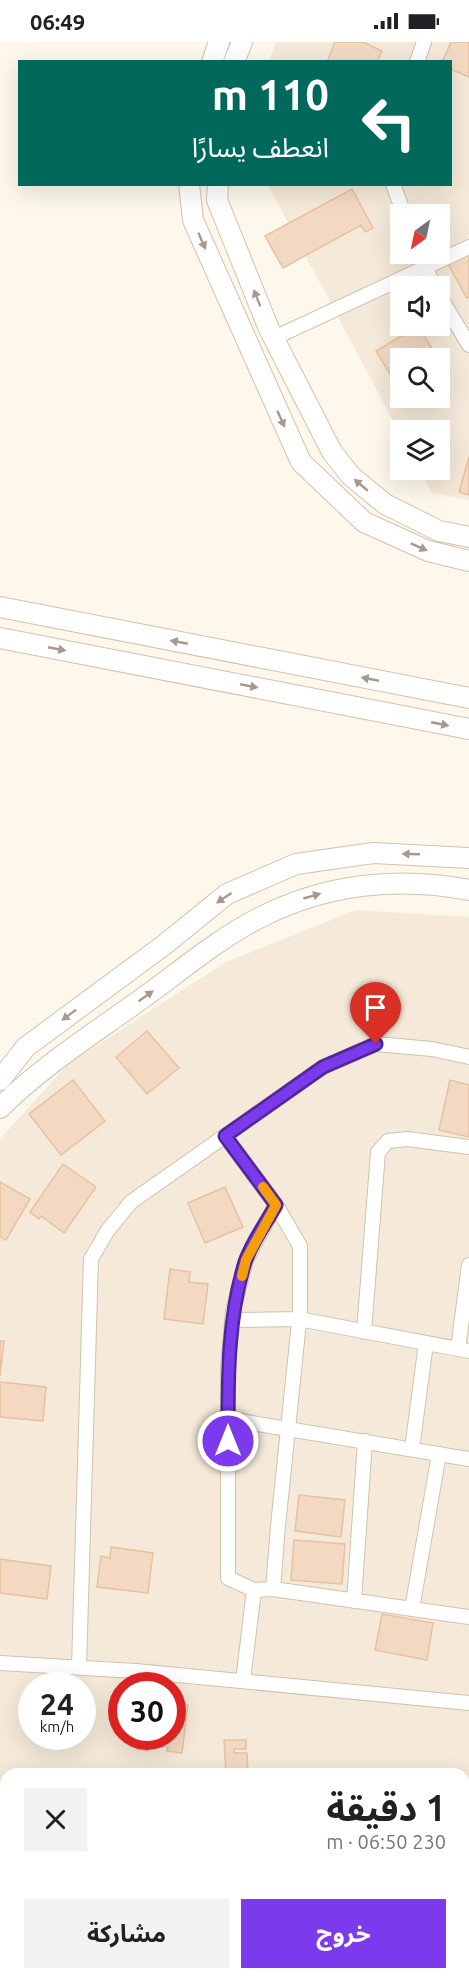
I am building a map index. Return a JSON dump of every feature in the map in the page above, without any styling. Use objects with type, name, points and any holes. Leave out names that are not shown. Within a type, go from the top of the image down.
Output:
[{"type":"street","points":[[213,60],[219,42]]},
{"type":"street","points":[[235,60],[242,42]]},
{"type":"street","points":[[418,60],[424,42]]},
{"type":"street","points":[[189,186],[193,220],[301,462],[364,522],[428,551],[469,561]]},
{"type":"street","points":[[218,186],[218,200],[274,338],[332,452],[351,476],[385,504],[439,531],[469,537]]},
{"type":"street","points":[[394,186],[400,204]]},
{"type":"street","points":[[274,338],[469,247]]},
{"type":"street","points":[[423,264],[428,276]]},
{"type":"street","points":[[450,314],[469,345]]},
{"type":"street","points":[[0,608],[469,698]]},
{"type":"street","points":[[0,638],[469,729]]},
{"type":"street","points":[[0,1080],[26,1047],[164,945],[227,894],[296,864],[373,853],[469,858]]},
{"type":"street","points":[[0,1108],[56,1060],[222,940],[260,917],[311,896],[365,885],[392,882],[452,886],[469,890]]},
{"type":"street","points":[[79,1667],[91,1259],[108,1230],[131,1202],[323,1067],[376,1044],[432,1049],[469,1057]]},
{"type":"street","points":[[225,1136],[276,1205],[300,1246],[299,1319],[273,1589]]},
{"type":"street","points":[[364,1332],[378,1152],[388,1142],[407,1139],[469,1147]]},
{"type":"street","points":[[276,1205],[246,1260],[232,1320],[228,1367],[228,1578],[254,1590],[273,1589],[469,1617]]},
{"type":"street","points":[[232,1320],[299,1319],[463,1350],[469,1265]]},
{"type":"street","points":[[412,1449],[426,1343]]},
{"type":"street","points":[[228,1419],[469,1459]]},
{"type":"street","points":[[354,1601],[365,1442]]},
{"type":"street","points":[[412,1609],[439,1454]]},
{"type":"street","points":[[243,1681],[254,1590]]},
{"type":"street","points":[[0,1663],[136,1671],[469,1703]]},
{"type":"shaded area","points":[[276,42],[469,42],[469,500],[432,493],[425,480],[450,480],[450,420],[393,420],[269,186],[452,186],[452,60],[269,60]]},
{"type":"shaded area","points":[[356,910],[469,917],[469,1768],[0,1768],[0,1139],[69,1063],[226,962]]},
{"type":"building","points":[[335,42],[363,42],[382,51],[378,60],[328,60]]},
{"type":"building","points":[[451,42],[469,42],[469,77],[452,70],[452,60],[443,60]]},
{"type":"building","points":[[352,189],[373,228],[365,232],[361,225],[283,268],[265,236]]},
{"type":"building","points":[[469,250],[469,297],[467,298],[449,266],[454,259]]},
{"type":"building","points":[[401,336],[424,336],[432,348],[390,348],[390,374],[376,351]]},
{"type":"building","points":[[469,457],[469,495],[459,492]]},
{"type":"building","points":[[147,1031],[179,1068],[147,1094],[116,1057]]},
{"type":"building","points":[[73,1080],[105,1121],[61,1155],[29,1114]]},
{"type":"building","points":[[450,1080],[469,1085],[469,1137],[439,1130]]},
{"type":"building","points":[[63,1164],[96,1187],[64,1233],[41,1216],[39,1219],[30,1212]]},
{"type":"building","points":[[0,1182],[30,1199],[6,1240],[0,1237]]},
{"type":"building","points":[[225,1187],[243,1227],[205,1243],[188,1203]]},
{"type":"building","points":[[170,1269],[190,1272],[189,1282],[208,1284],[203,1324],[164,1319]]},
{"type":"building","points":[[0,1341],[4,1341],[0,1376]]},
{"type":"building","points":[[0,1382],[46,1387],[43,1421],[0,1417]]},
{"type":"building","points":[[299,1495],[345,1500],[341,1537],[295,1531]]},
{"type":"building","points":[[294,1540],[345,1544],[342,1584],[291,1580]]},
{"type":"building","points":[[111,1547],[153,1553],[148,1593],[97,1587],[101,1556],[110,1558]]},
{"type":"building","points":[[0,1559],[51,1566],[47,1599],[0,1593]]},
{"type":"building","points":[[382,1614],[433,1623],[427,1660],[375,1650]]},
{"type":"building","points":[[224,1740],[246,1740],[246,1749],[234,1749],[234,1753],[247,1753],[248,1768],[226,1768]]},
{"type":"building","points":[[167,1750],[182,1750],[182,1753]]},
{"type":"slow traffic","points":[[242,1276],[246,1260],[276,1205],[263,1187]]},
{"type":"route","points":[[228,1441],[228,1367],[233,1311],[246,1260],[276,1205],[225,1136],[323,1067],[376,1044]]}]
